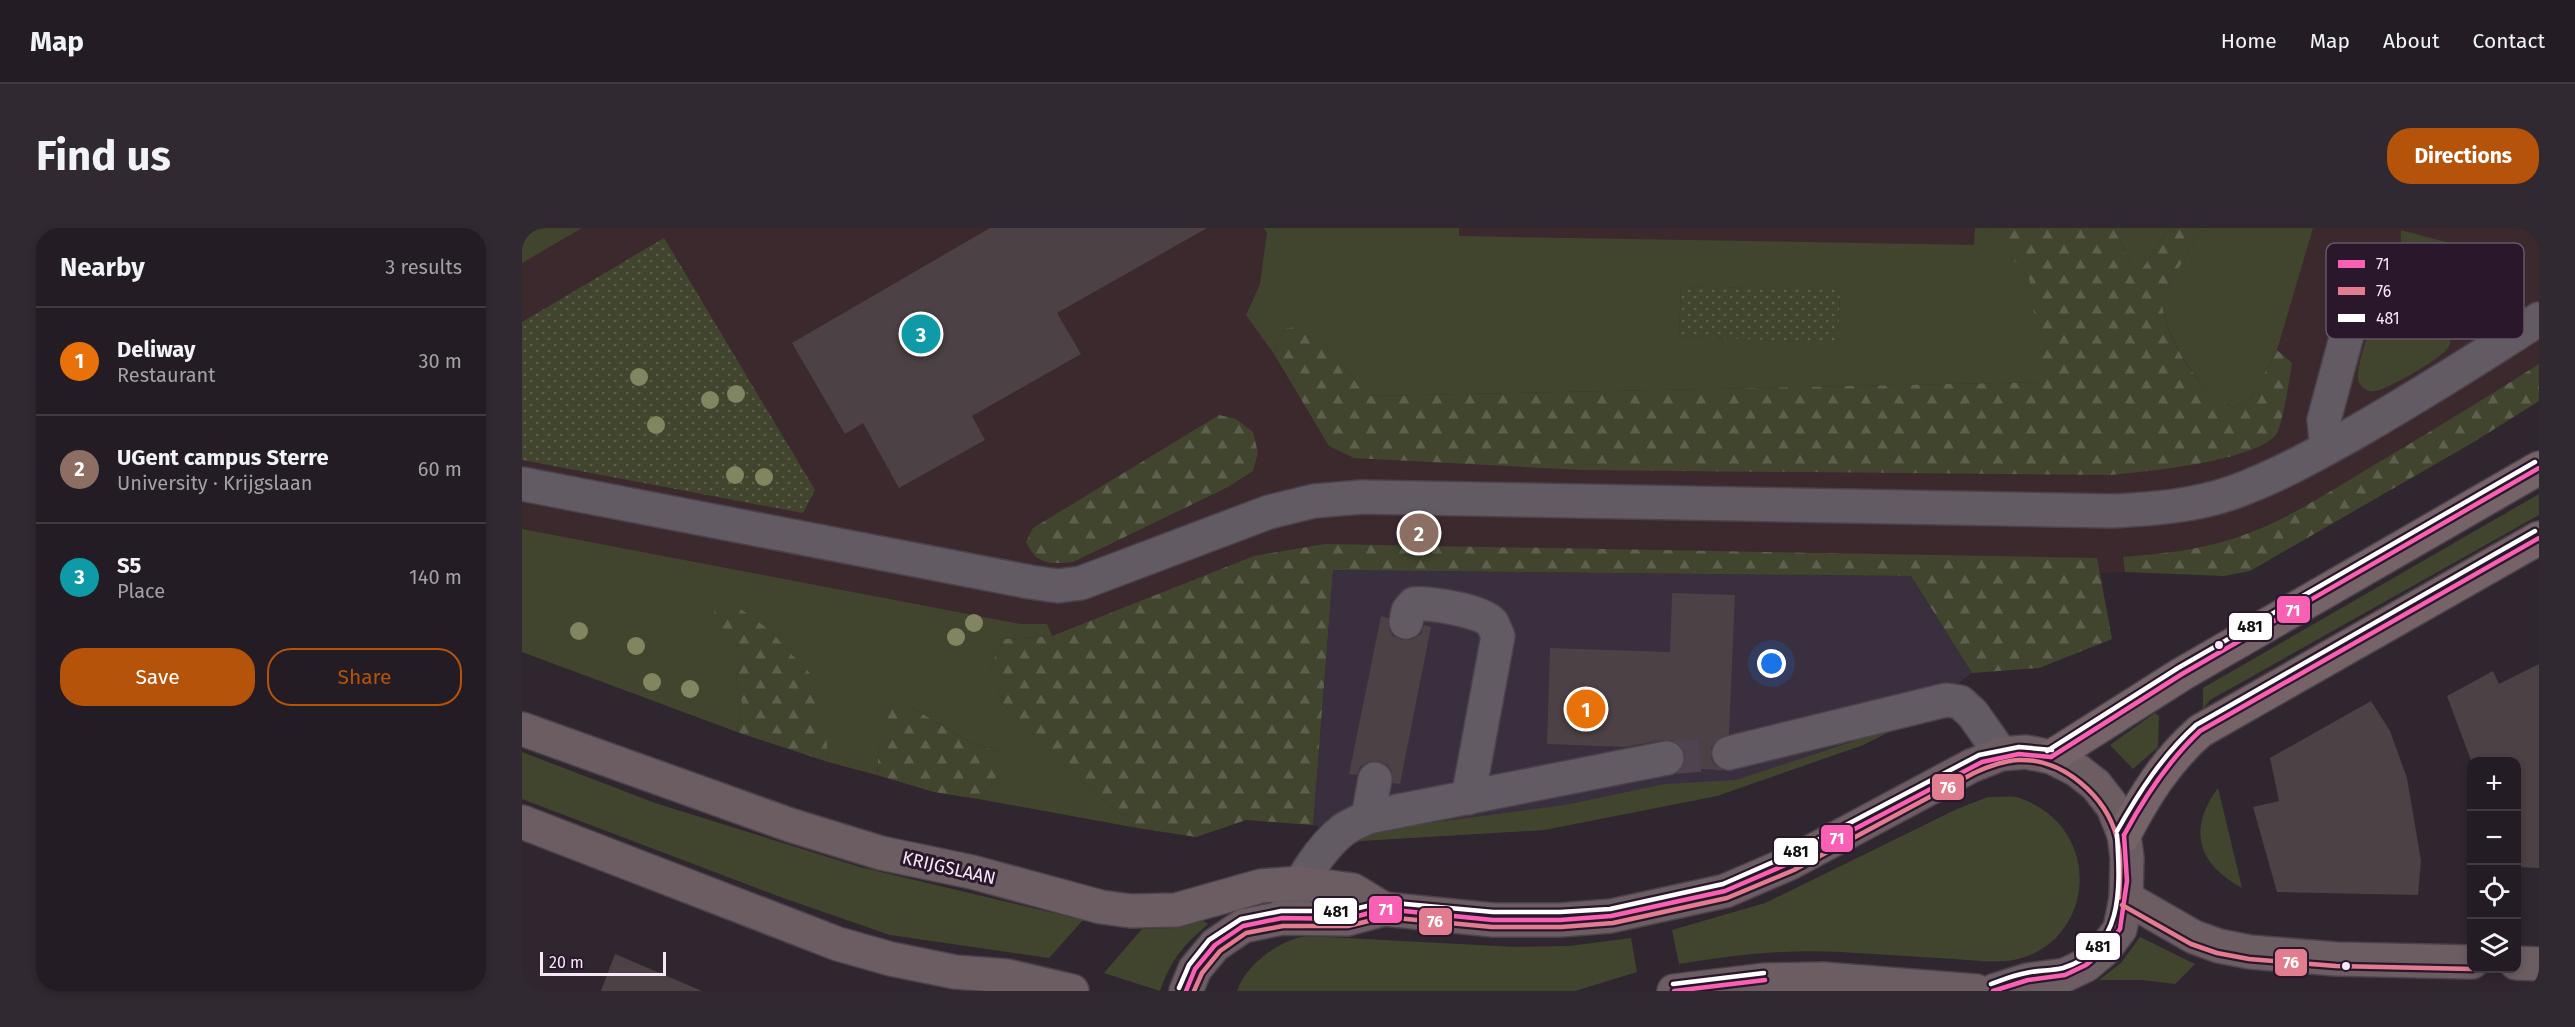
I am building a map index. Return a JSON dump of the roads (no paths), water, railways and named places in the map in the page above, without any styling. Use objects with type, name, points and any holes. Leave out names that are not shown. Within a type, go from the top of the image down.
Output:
[{"type":"highway","points":[[2051,757],[2182,674],[2539,468]]},
{"type":"highway","points":[[2124,835],[2143,798],[2165,766],[2200,731],[2539,538]]},
{"type":"main road","name":"KRIJGSLAAN","points":[[522,729],[790,825],[869,850],[972,872],[1101,907],[1131,911],[1176,910],[1261,886],[1300,883],[1353,890],[1383,909]]},
{"type":"main road","points":[[1186,991],[1195,969],[1215,945],[1243,926],[1282,918],[1347,919],[1383,909],[1493,920],[1560,920],[1611,916],[1725,891],[1790,863],[1971,766],[2001,754],[2026,752],[2051,757],[2077,770],[2096,785],[2113,807],[2124,835],[2127,858],[2126,898],[2120,929],[2104,950],[2086,965],[2065,975],[1974,990],[1823,979],[1771,986],[1674,991]]},
{"type":"main road","points":[[522,822],[838,944],[891,959],[955,972],[1007,976],[1071,991]]},
{"type":"main road","points":[[2126,898],[2194,938],[2250,952],[2303,957],[2467,962]]},
{"type":"main road","points":[[2521,963],[2539,964]]},
{"type":"lane","points":[[2327,448],[2324,420],[2346,339]]},
{"type":"lane","points":[[522,484],[1030,582],[1058,585],[1081,583],[1269,512],[1314,501],[1362,497],[2148,510],[2190,504],[2233,492],[2274,475],[2404,404],[2508,339]]},
{"type":"lane","points":[[1406,622],[1408,611],[1414,604],[1425,603],[1478,614],[1492,622],[1498,636],[1468,798]]},
{"type":"lane","points":[[1729,753],[1946,700],[1960,702],[1973,714],[2001,754]]},
{"type":"lane","points":[[1282,918],[1300,883],[1321,854],[1343,830],[1368,817],[1666,758]]},
{"type":"lane","points":[[1368,817],[1375,779]]},
{"type":"tunnel","points":[[1667,758],[1729,753]]},
{"type":"place","name":"S5","points":[[921,334]]},
{"type":"place","name":"UGent campus Sterre","points":[[1419,533]]},
{"type":"place","name":"Deliway","points":[[1586,709]]}]
